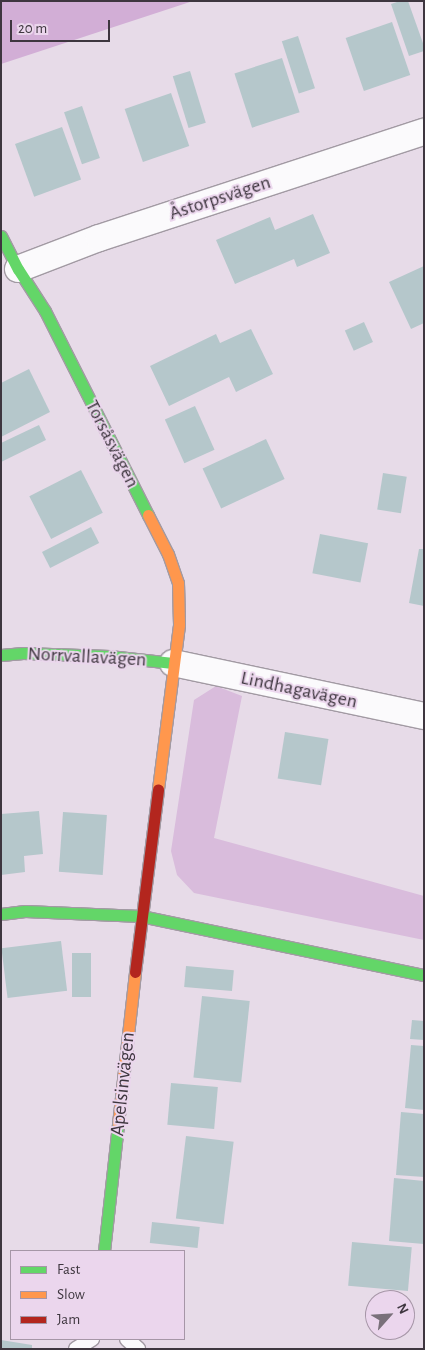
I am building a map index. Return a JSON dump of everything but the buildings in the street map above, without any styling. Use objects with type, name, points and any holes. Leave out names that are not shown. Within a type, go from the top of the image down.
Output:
[{"type":"street","name":"Åstorpsvägen","points":[[18,269],[98,238],[424,132]]},
{"type":"street","name":"Torsåsvägen","points":[[1,236],[18,269],[45,311],[168,554],[178,583],[179,625],[174,663]]},
{"type":"street","name":"Norrvallavägen","points":[[1,655],[23,653],[109,656],[174,663]]},
{"type":"street","name":"Lindhagavägen","points":[[174,663],[424,716]]},
{"type":"street","name":"Apelsinvägen","points":[[104,1250],[141,916],[174,663]]},
{"type":"street","points":[[1,914],[25,911],[141,916],[424,975]]},
{"type":"lane","points":[[76,1349],[90,1340]]},
{"type":"lane","points":[[128,1340],[138,1349]]},
{"type":"shaded area","points":[[1,1],[193,1],[1,64]]},
{"type":"shaded area","points":[[216,686],[242,696],[214,838],[424,896],[424,940],[194,893],[177,875],[171,851],[194,700]]},
{"type":"traffic: fast","points":[[1,236],[18,269],[45,311],[148,515]]},
{"type":"traffic: fast","points":[[1,655],[23,653],[109,656],[173,663]]},
{"type":"traffic: fast","points":[[1,914],[25,911],[141,916],[424,975]]},
{"type":"traffic: fast","points":[[104,1250],[118,1124]]},
{"type":"traffic: slow","points":[[148,515],[168,554],[178,583],[179,625],[158,789]]},
{"type":"traffic: slow","points":[[118,1124],[135,972]]},
{"type":"traffic: jam","points":[[135,972],[158,789]]}]
